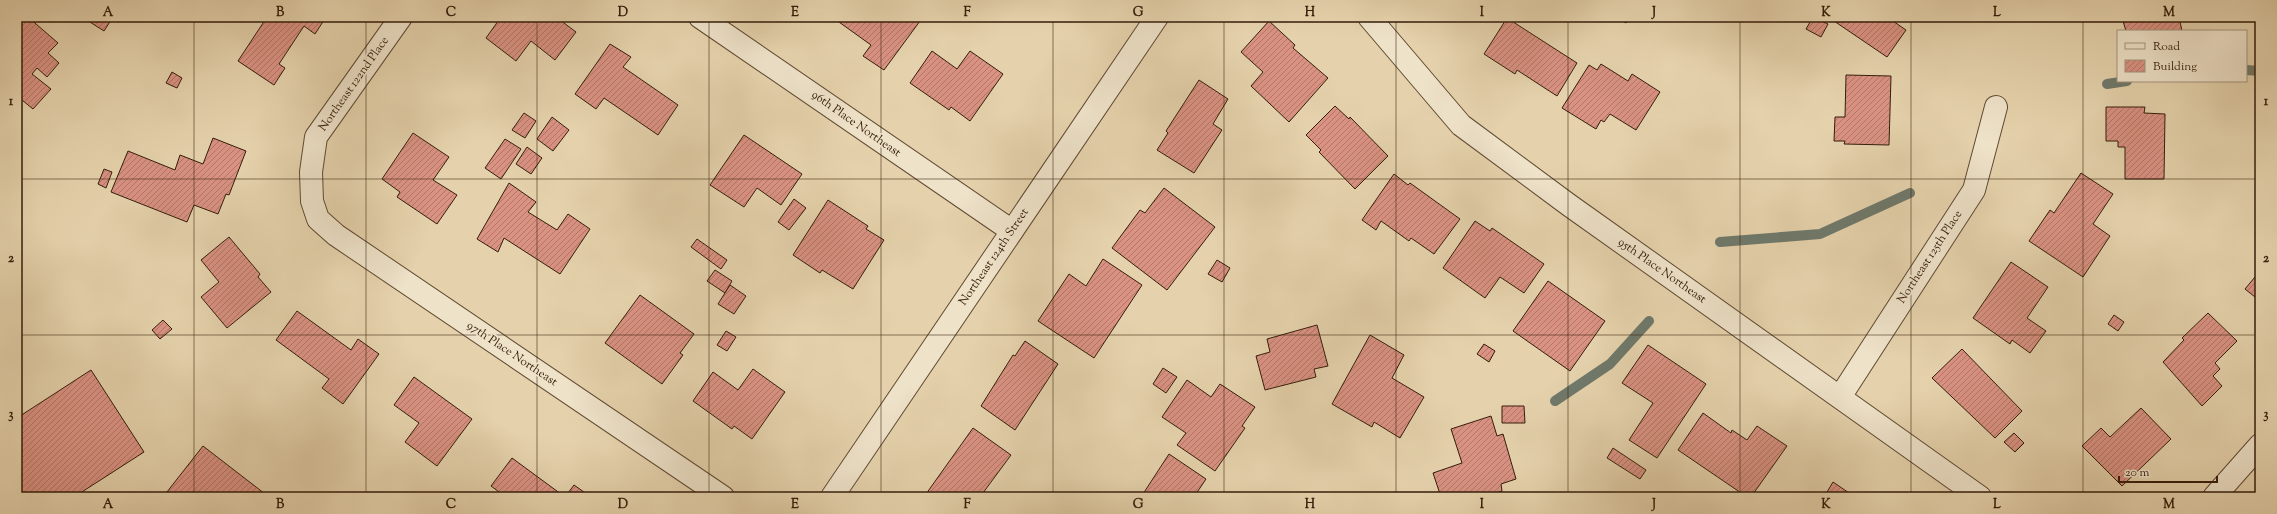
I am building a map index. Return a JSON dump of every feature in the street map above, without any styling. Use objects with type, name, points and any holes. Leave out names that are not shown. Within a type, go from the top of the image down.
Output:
[{"type":"street","name":"Northeast 122nd Place","points":[[312,201],[311,172],[316,137],[401,17]]},
{"type":"street","name":"96th Place Northeast","points":[[700,17],[1012,231]]},
{"type":"street","name":"Northeast 124th Street","points":[[832,497],[1157,17]]},
{"type":"street","name":"95th Place Northeast","points":[[1369,17],[1461,125],[1575,210],[1980,497]]},
{"type":"street","name":"Northeast 125th Place","points":[[1840,397],[1974,190],[1996,107]]},
{"type":"street","name":"97th Place Northeast","points":[[312,201],[318,219],[336,235],[723,497]]},
{"type":"street","points":[[2214,497],[2260,445]]},
{"type":"building","points":[[17,17],[28,17],[58,43],[48,53],[59,63],[47,77],[37,68],[32,74],[51,89],[33,109],[17,96]]},
{"type":"building","points":[[82,17],[113,17],[104,31]]},
{"type":"building","points":[[267,17],[326,17],[315,34],[304,26],[279,64],[285,68],[274,85],[238,61]]},
{"type":"building","points":[[501,17],[556,17],[576,32],[555,60],[531,41],[516,61],[486,38]]},
{"type":"building","points":[[832,17],[915,17],[920,21],[884,70],[863,56],[871,45]]},
{"type":"building","points":[[1617,17],[1631,17],[1626,23]]},
{"type":"building","points":[[1813,17],[1828,24],[1821,37],[1806,29]]},
{"type":"building","points":[[1837,17],[1891,17],[1890,19],[1906,30],[1887,57],[1834,21]]},
{"type":"building","points":[[2125,17],[2179,17],[2182,30],[2126,30],[2123,21],[2126,21]]},
{"type":"building","points":[[1507,18],[1577,63],[1557,96],[1517,70],[1515,74],[1484,54]]},
{"type":"building","points":[[1269,21],[1295,45],[1293,48],[1328,78],[1289,122],[1251,86],[1263,72],[1241,52]]},
{"type":"building","points":[[610,44],[631,57],[623,67],[678,105],[658,135],[604,98],[596,109],[575,94]]},
{"type":"building","points":[[932,51],[957,69],[970,51],[1003,74],[970,121],[951,107],[949,110],[910,83]]},
{"type":"building","points":[[1601,64],[1628,81],[1632,74],[1660,92],[1636,130],[1610,114],[1604,122],[1601,120],[1596,129],[1562,108],[1589,65],[1597,70]]},
{"type":"building","points":[[172,72],[182,78],[177,88],[166,83]]},
{"type":"building","points":[[1846,75],[1891,76],[1889,145],[1844,144],[1845,141],[1834,141],[1835,117],[1845,117]]},
{"type":"building","points":[[1199,80],[1228,99],[1213,124],[1222,130],[1194,173],[1157,150],[1168,133],[1166,131]]},
{"type":"building","points":[[1335,106],[1349,119],[1350,117],[1388,156],[1355,189],[1319,152],[1321,150],[1306,135]]},
{"type":"building","points":[[2106,107],[2145,107],[2144,113],[2165,114],[2164,179],[2125,179],[2125,147],[2118,147],[2118,141],[2106,141]]},
{"type":"building","points":[[524,113],[536,121],[525,138],[512,130]]},
{"type":"building","points":[[552,117],[569,130],[553,151],[537,139]]},
{"type":"building","points":[[413,133],[449,157],[433,180],[457,195],[437,224],[397,197],[400,192],[382,179]]},
{"type":"building","points":[[744,135],[802,174],[781,205],[757,188],[744,207],[710,185]]},
{"type":"building","points":[[213,138],[246,151],[229,195],[226,194],[218,214],[194,205],[187,222],[111,192],[128,151],[175,170],[180,155],[203,164]]},
{"type":"building","points":[[505,139],[521,149],[501,179],[485,168]]},
{"type":"building","points":[[527,147],[542,158],[531,174],[516,164]]},
{"type":"building","points":[[104,169],[112,172],[106,188],[98,184]]},
{"type":"building","points":[[2081,173],[2113,194],[2093,224],[2110,236],[2083,277],[2029,241],[2050,210],[2054,213]]},
{"type":"building","points":[[1394,174],[1408,185],[1410,183],[1460,219],[1434,254],[1411,238],[1409,241],[1381,221],[1376,230],[1362,220]]},
{"type":"building","points":[[509,183],[536,202],[528,212],[557,230],[568,214],[590,229],[560,274],[504,238],[498,252],[477,239]]},
{"type":"building","points":[[1164,188],[1215,227],[1167,290],[1112,248],[1140,210],[1145,213]]},
{"type":"building","points":[[794,199],[806,208],[789,230],[778,222]]},
{"type":"building","points":[[828,200],[868,226],[866,229],[884,240],[853,289],[822,270],[820,273],[793,255]]},
{"type":"building","points":[[1475,221],[1490,231],[1492,228],[1544,264],[1524,293],[1500,277],[1485,298],[1443,268]]},
{"type":"building","points":[[229,237],[260,274],[258,277],[271,292],[227,328],[201,297],[219,282],[201,260]]},
{"type":"building","points":[[697,239],[727,260],[721,269],[691,247]]},
{"type":"building","points":[[1103,259],[1142,285],[1094,358],[1038,321],[1069,274],[1086,286]]},
{"type":"building","points":[[1217,260],[1230,268],[1222,282],[1208,274]]},
{"type":"building","points":[[2011,262],[2048,287],[2027,318],[2046,331],[2030,353],[2012,340],[2010,344],[1973,318]]},
{"type":"building","points":[[715,270],[732,281],[725,293],[707,281]]},
{"type":"building","points":[[2260,271],[2260,301],[2245,289]]},
{"type":"building","points":[[1548,281],[1605,321],[1570,371],[1513,331]]},
{"type":"building","points":[[730,285],[746,296],[734,314],[718,304]]},
{"type":"building","points":[[640,295],[694,334],[680,353],[683,355],[662,384],[605,343]]},
{"type":"building","points":[[297,311],[351,350],[358,339],[379,354],[343,404],[322,388],[329,379],[276,340]]},
{"type":"building","points":[[2208,313],[2237,341],[2215,363],[2220,369],[2213,376],[2222,386],[2202,406],[2163,362],[2184,340],[2182,338]]},
{"type":"building","points":[[2114,315],[2124,322],[2118,331],[2108,324]]},
{"type":"building","points":[[163,320],[172,329],[160,339],[152,330]]},
{"type":"building","points":[[1317,325],[1328,366],[1314,369],[1316,377],[1265,390],[1256,356],[1270,352],[1267,339]]},
{"type":"building","points":[[726,331],[736,337],[727,351],[717,345]]},
{"type":"building","points":[[1370,335],[1404,355],[1392,378],[1424,397],[1400,438],[1374,422],[1372,427],[1332,404]]},
{"type":"building","points":[[1025,341],[1058,364],[1015,430],[981,406],[1013,355],[1015,356]]},
{"type":"building","points":[[1484,344],[1495,351],[1489,362],[1477,354]]},
{"type":"building","points":[[1648,345],[1706,384],[1657,458],[1629,440],[1653,403],[1622,383]]},
{"type":"building","points":[[1962,349],[2022,411],[1995,438],[1932,378]]},
{"type":"building","points":[[1163,368],[1177,377],[1166,393],[1153,384]]},
{"type":"building","points":[[753,369],[785,392],[752,439],[734,426],[732,429],[693,401],[713,372],[738,390]]},
{"type":"building","points":[[91,370],[144,452],[74,497],[22,497],[17,489],[17,418]]},
{"type":"building","points":[[414,377],[472,419],[437,466],[405,442],[419,423],[394,405]]},
{"type":"building","points":[[1187,380],[1211,397],[1220,384],[1255,407],[1242,426],[1245,428],[1215,471],[1177,445],[1186,433],[1162,417]]},
{"type":"building","points":[[1502,406],[1524,406],[1525,423],[1502,423]]},
{"type":"building","points":[[2141,408],[2171,439],[2122,486],[2082,446],[2101,428],[2110,437]]},
{"type":"building","points":[[1703,413],[1731,433],[1732,430],[1747,440],[1757,426],[1787,446],[1751,497],[1747,497],[1678,450]]},
{"type":"building","points":[[1491,416],[1497,436],[1503,434],[1516,479],[1501,484],[1502,491],[1482,497],[1441,497],[1433,473],[1462,463],[1451,429]]},
{"type":"building","points":[[973,428],[1011,455],[980,497],[930,497],[926,494]]},
{"type":"building","points":[[2014,433],[2024,443],[2015,452],[2004,442]]},
{"type":"building","points":[[203,446],[269,497],[163,497]]},
{"type":"building","points":[[1613,448],[1646,470],[1640,479],[1607,458]]},
{"type":"building","points":[[1169,454],[1206,479],[1194,497],[1141,497]]},
{"type":"building","points":[[512,458],[565,497],[506,497],[491,486]]},
{"type":"building","points":[[1833,482],[1855,497],[1824,497]]},
{"type":"building","points":[[574,485],[591,497],[565,497]]},
{"type":"waterway","points":[[2247,70],[2260,71]]},
{"type":"waterway","points":[[2107,84],[2120,82]]},
{"type":"waterway","points":[[1720,242],[1820,234],[1910,193]]},
{"type":"waterway","points":[[1555,401],[1610,364],[1649,321]]}]
